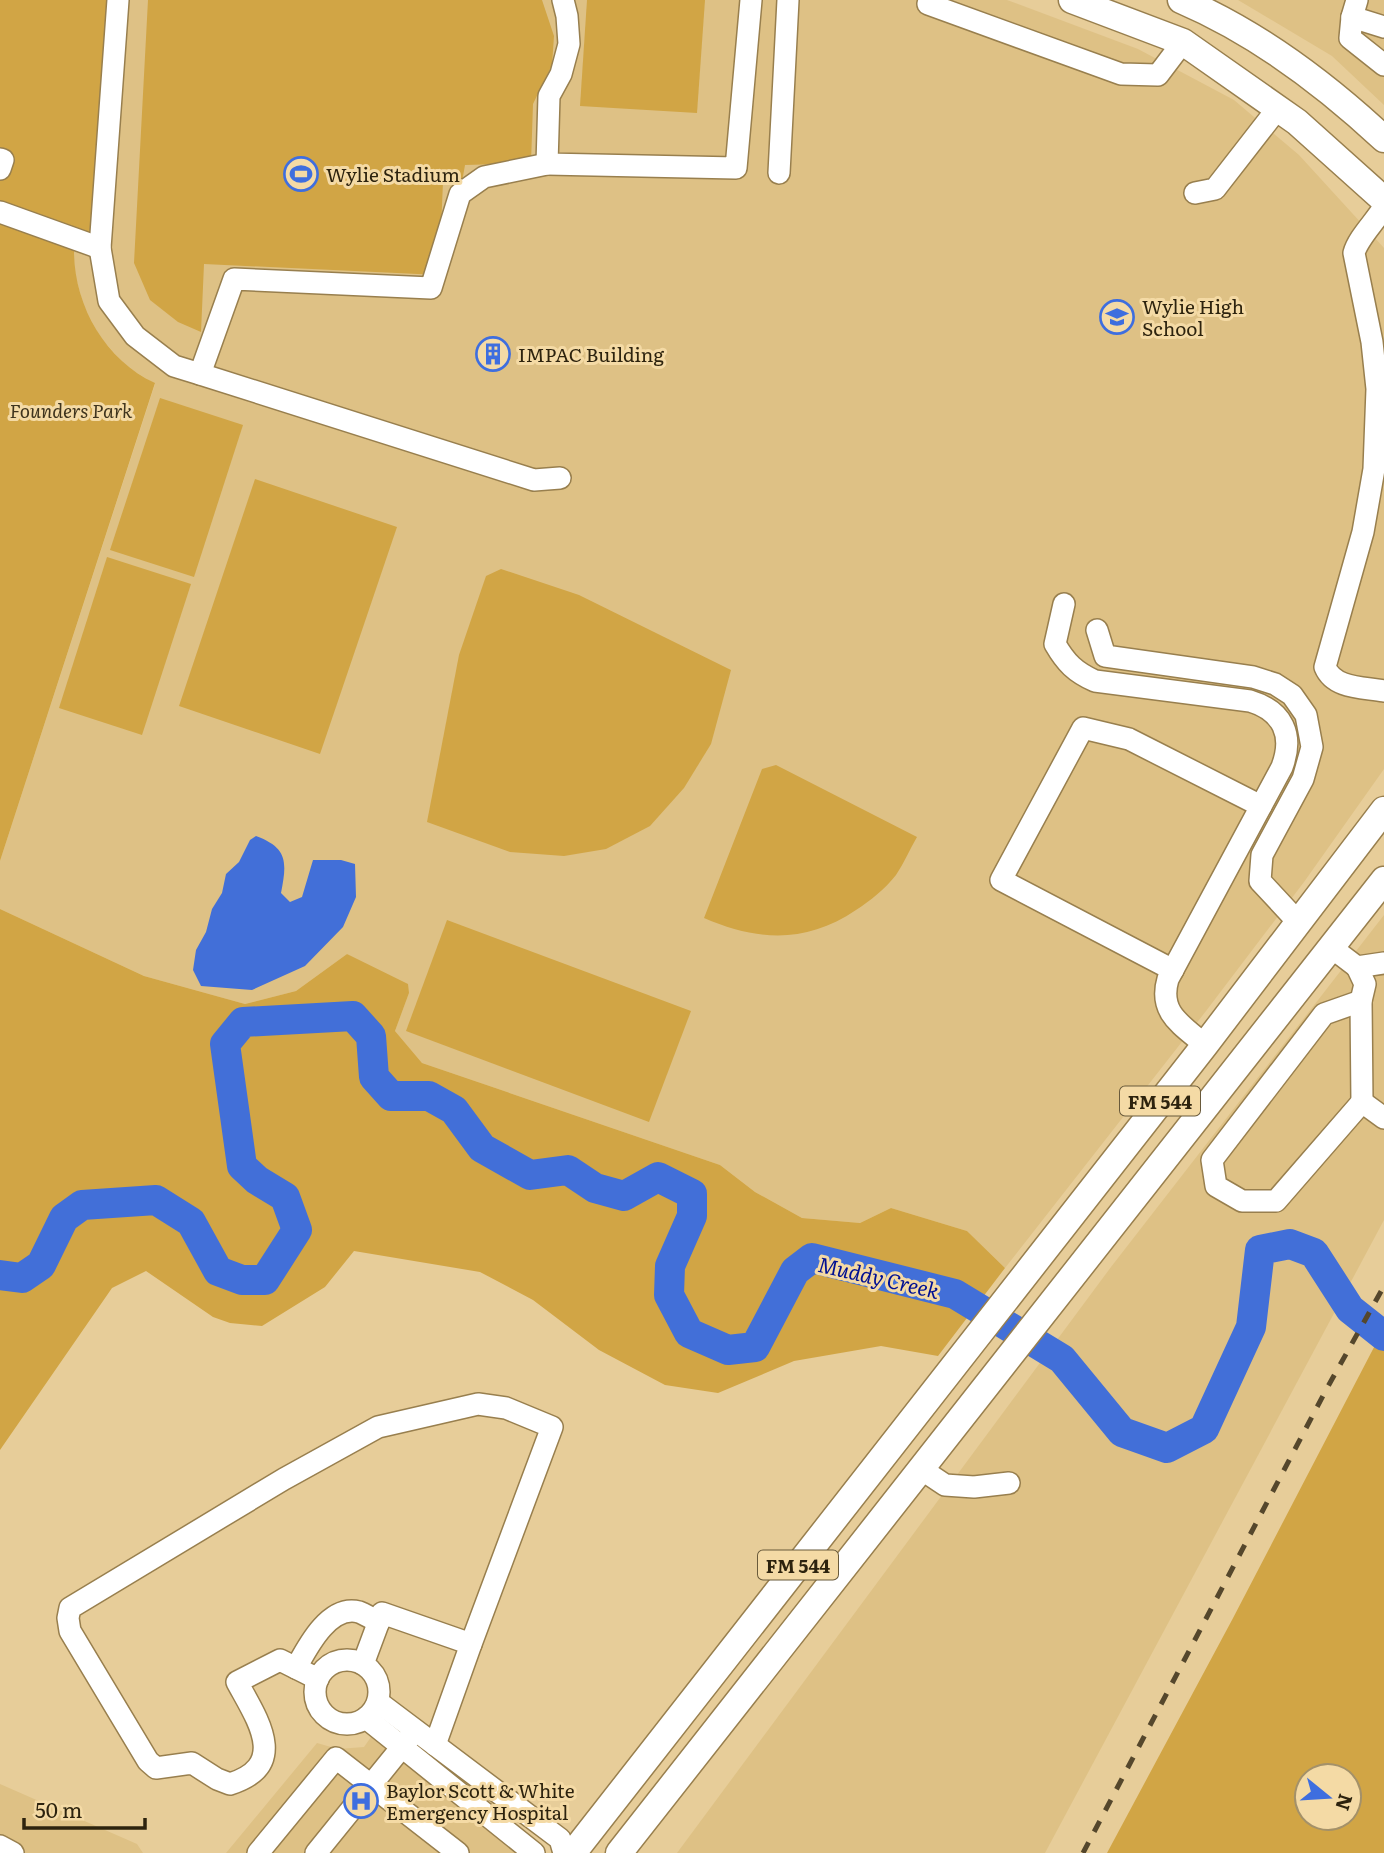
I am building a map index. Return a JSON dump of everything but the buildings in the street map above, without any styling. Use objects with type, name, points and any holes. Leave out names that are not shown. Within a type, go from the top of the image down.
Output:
[{"type":"main road","points":[[1072,0],[1183,41],[1297,122],[1384,201]]},
{"type":"main road","points":[[1183,41],[1192,2],[1270,47],[1341,99],[1384,139]]},
{"type":"main road","name":"FM 544","points":[[573,1853],[1205,1045],[1384,810]]},
{"type":"main road","name":"FM 544","points":[[619,1853],[1384,880]]},
{"type":"main road","points":[[1299,923],[1332,948]]},
{"type":"lane","points":[[118,0],[100,248],[109,301],[135,336],[174,366],[534,480],[560,478]]},
{"type":"lane","points":[[547,164],[549,96],[561,74],[569,44],[567,16],[562,0]]},
{"type":"lane","points":[[200,374],[234,279],[431,288],[460,194],[484,177],[547,164],[736,168],[751,0]]},
{"type":"lane","points":[[779,173],[788,0]]},
{"type":"lane","points":[[929,0],[928,4],[1121,74],[1158,75],[1183,41]]},
{"type":"lane","points":[[1384,27],[1354,8],[1350,38],[1384,65]]},
{"type":"lane","points":[[1195,193],[1215,189],[1278,108]]},
{"type":"lane","points":[[0,159],[3,160],[0,169]]},
{"type":"lane","points":[[1384,207],[1357,242],[1354,253],[1380,388],[1374,469],[1363,532],[1325,667],[1337,682],[1384,691]]},
{"type":"lane","points":[[0,212],[100,248]]},
{"type":"lane","points":[[1065,604],[1055,644],[1064,660],[1078,673],[1095,681],[1250,701],[1264,705],[1275,713],[1283,725],[1287,754],[1165,990],[1165,1002],[1170,1013],[1205,1045]]},
{"type":"lane","points":[[1097,631],[1105,656],[1254,677],[1275,684],[1292,695],[1306,715],[1312,747],[1303,779],[1262,855],[1261,881],[1299,923]]},
{"type":"lane","points":[[1173,970],[1001,880],[1083,728],[1129,739],[1261,806]]},
{"type":"lane","points":[[1332,948],[1367,986],[1362,1102],[1276,1201],[1242,1201],[1216,1186],[1212,1160],[1324,1014],[1367,986],[1384,963]]},
{"type":"lane","points":[[1362,1102],[1384,1118]]},
{"type":"lane","points":[[318,1679],[280,1660],[237,1682],[264,1735],[261,1762],[254,1774],[230,1784],[192,1763],[156,1768],[148,1761],[70,1631],[69,1608],[284,1479],[378,1427],[478,1404],[506,1408],[552,1427],[435,1745]]},
{"type":"lane","points":[[921,1469],[945,1485],[974,1487],[1009,1482]]},
{"type":"lane","points":[[296,1668],[316,1630],[344,1613],[357,1611],[379,1622]]},
{"type":"lane","points":[[363,1664],[382,1613],[471,1644]]},
{"type":"lane","points":[[342,1660],[363,1664],[377,1680],[379,1691],[372,1710],[356,1723],[336,1723],[327,1717],[316,1700],[318,1679],[332,1664],[342,1660]]},
{"type":"lane","points":[[372,1710],[416,1730],[560,1839],[564,1853]]},
{"type":"lane","points":[[372,1710],[401,1747],[534,1853]]},
{"type":"lane","points":[[316,1853],[416,1730]]},
{"type":"lane","points":[[258,1853],[336,1758],[458,1853]]},
{"type":"lane","points":[[0,1846],[13,1853]]},
{"type":"shaded area","points":[[0,0],[1007,0],[1138,49],[1234,100],[1299,155],[1384,248],[1384,769],[1304,882],[1005,1268],[967,1231],[891,1208],[860,1223],[802,1218],[755,1192],[720,1165],[422,1063],[395,1031],[409,993],[347,954],[296,991],[245,1004],[144,976],[0,909],[0,861],[155,384],[126,366],[99,336],[83,304]]},
{"type":"shaded area","points":[[1238,0],[1384,0],[1384,105],[1332,56]]},
{"type":"shaded area","points":[[1384,915],[1384,1220],[1045,1853],[677,1853],[1111,1267]]},
{"type":"shaded area","name":"Baylor Scott & White Emergency Hospital","points":[[371,1737],[518,1853],[226,1853],[317,1743],[338,1749],[364,1747]]},
{"type":"shaded area","points":[[0,1784],[137,1844],[143,1853],[0,1853]]},
{"type":"green space","name":"Founders Park","points":[[0,0],[118,0],[100,248],[74,251],[75,271],[86,310],[107,345],[137,373],[155,383],[0,861]]},
{"type":"green space","name":"Wylie Stadium","points":[[148,0],[542,0],[554,36],[552,65],[533,104],[531,163],[465,165],[462,182],[443,182],[439,275],[204,264],[201,332],[178,322],[150,300],[134,263]]},
{"type":"green space","points":[[587,0],[705,0],[697,113],[580,106]]},
{"type":"green space","points":[[160,398],[243,425],[194,577],[110,550]]},
{"type":"green space","points":[[255,479],[397,527],[320,754],[179,706]]},
{"type":"green space","points":[[107,557],[191,584],[142,735],[59,708]]},
{"type":"green space","points":[[501,569],[579,595],[731,670],[711,744],[684,788],[650,826],[606,849],[564,856],[510,852],[427,822],[459,655],[486,576]]},
{"type":"green space","points":[[776,765],[917,837],[896,875],[867,903],[837,921],[800,934],[762,935],[704,918],[762,769]]},
{"type":"green space","points":[[0,909],[144,976],[245,1004],[296,991],[347,954],[408,984],[409,993],[395,1031],[422,1063],[720,1165],[755,1192],[802,1218],[860,1223],[891,1208],[967,1231],[1005,1268],[938,1356],[881,1346],[794,1361],[718,1393],[665,1385],[599,1350],[533,1300],[480,1272],[354,1251],[325,1287],[262,1326],[230,1323],[213,1317],[146,1271],[112,1288],[0,1450]]},
{"type":"green space","points":[[447,920],[691,1011],[649,1122],[406,1031]]},
{"type":"green space","points":[[1384,1328],[1384,1853],[1107,1853],[1232,1620]]},
{"type":"water","points":[[256,836],[280,851],[284,865],[281,893],[290,902],[302,897],[313,860],[341,860],[355,864],[356,897],[343,927],[305,966],[252,990],[201,986],[193,970],[196,950],[206,932],[212,909],[222,893],[226,874],[239,862],[250,840]]},
{"type":"waterway","name":"Muddy Creek","points":[[0,1275],[22,1278],[41,1265],[64,1218],[82,1205],[156,1200],[191,1222],[218,1271],[242,1280],[265,1280],[297,1230],[285,1197],[257,1180],[242,1166],[225,1044],[243,1022],[353,1016],[371,1036],[374,1077],[391,1096],[429,1096],[454,1110],[482,1148],[530,1175],[568,1170],[595,1188],[624,1196],[658,1177],[692,1194],[692,1216],[670,1266],[669,1295],[689,1333],[728,1350],[755,1347],[795,1271],[812,1258],[955,1294],[1062,1359],[1122,1432],[1167,1448],[1204,1429],[1251,1327],[1260,1250],[1290,1244],[1314,1253],[1350,1309],[1384,1336]]},
{"type":"railway","points":[[1083,1853],[1326,1390],[1384,1286]]},
{"type":"place","name":"Wylie Stadium","points":[[301,174]]},
{"type":"place","name":"Wylie High School","points":[[1117,317]]},
{"type":"place","name":"IMPAC Building","points":[[493,354]]},
{"type":"place","name":"Baylor Scott & White Emergency Hospital","points":[[361,1801]]}]
